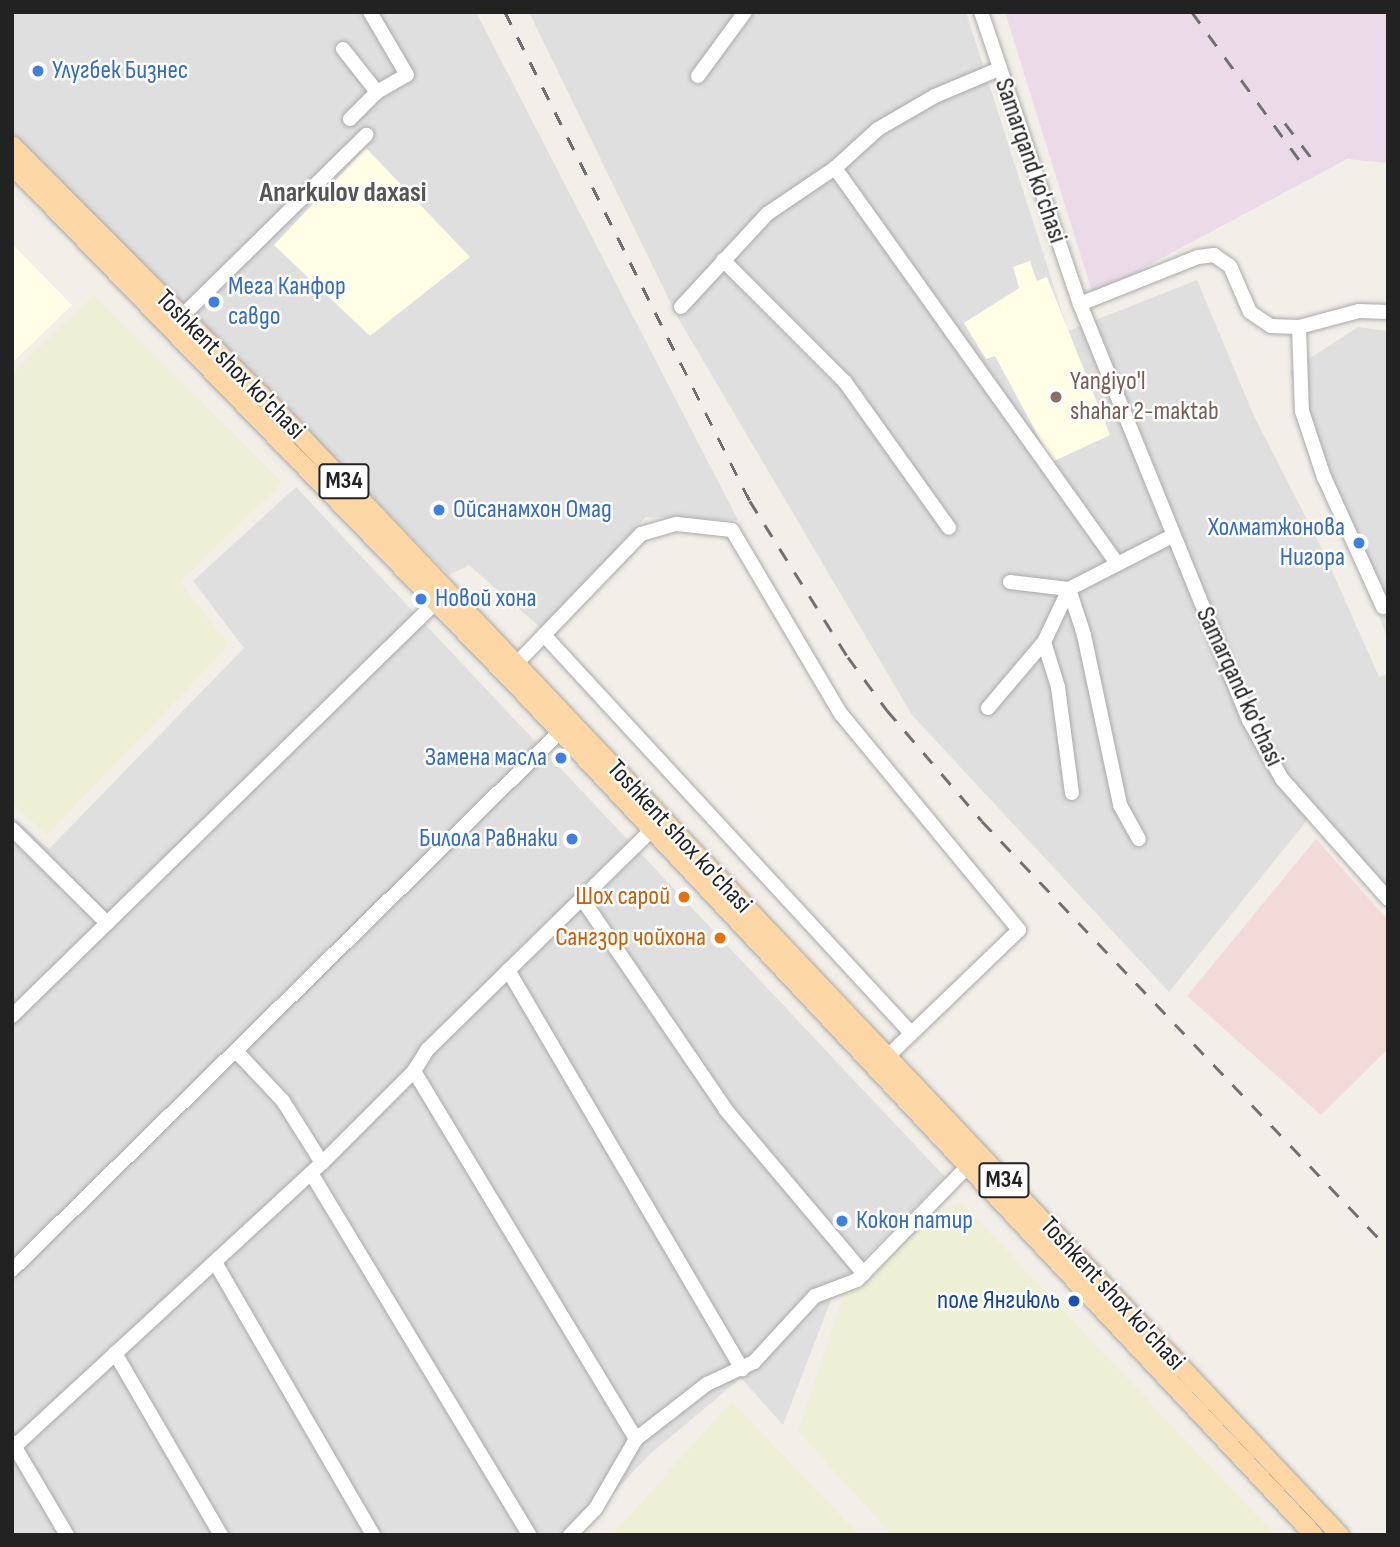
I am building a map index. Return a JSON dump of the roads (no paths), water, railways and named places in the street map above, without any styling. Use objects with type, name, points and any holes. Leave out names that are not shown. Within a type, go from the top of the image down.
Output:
[{"type":"main road","name":"Toshkent shox ko'chasi","points":[[12,145],[282,416],[516,664],[619,783],[887,1056],[1340,1535]]},
{"type":"main road","name":"Toshkent shox ko'chasi","points":[[12,165],[560,732],[619,783],[652,831],[966,1168],[1314,1535]]},
{"type":"street","points":[[350,120],[377,92],[407,75],[370,12]]},
{"type":"street","points":[[698,76],[745,12]]},
{"type":"street","name":"Samarqand ko'chasi","points":[[981,12],[1080,304],[1172,536],[1264,750],[1282,779],[1388,899]]},
{"type":"street","points":[[343,49],[377,92]]},
{"type":"street","points":[[681,307],[767,214],[835,168],[878,129],[934,96],[999,69]]},
{"type":"street","points":[[181,317],[366,135]]},
{"type":"street","points":[[835,168],[1116,564]]},
{"type":"street","points":[[1080,304],[1198,257],[1214,255],[1230,266],[1247,308],[1257,319],[1271,326],[1299,327],[1359,311],[1388,312]]},
{"type":"street","points":[[723,260],[845,382],[949,528]]},
{"type":"street","points":[[1299,327],[1302,411],[1324,477],[1383,607]]},
{"type":"street","points":[[516,664],[641,534],[677,524],[732,530],[841,714],[1020,930],[887,1056]]},
{"type":"street","points":[[1010,582],[1069,589],[1172,536]]},
{"type":"street","points":[[988,708],[1044,642],[1069,589]]},
{"type":"street","points":[[1069,589],[1084,635],[1120,804],[1139,839]]},
{"type":"street","points":[[12,1016],[436,602]]},
{"type":"street","points":[[544,635],[911,1034]]},
{"type":"street","points":[[1044,642],[1058,687],[1073,793]]},
{"type":"street","points":[[12,1270],[560,732]]},
{"type":"street","points":[[12,829],[107,923]]},
{"type":"street","points":[[67,1535],[14,1444],[216,1264],[322,1163],[414,1071],[428,1049],[652,831]]},
{"type":"street","points":[[583,900],[726,1110],[864,1274]]},
{"type":"street","points":[[508,970],[742,1369]]},
{"type":"street","points":[[236,1051],[283,1101],[322,1163]]},
{"type":"street","points":[[414,1071],[636,1439]]},
{"type":"street","points":[[570,1535],[596,1508],[636,1439],[707,1384],[742,1369],[815,1296],[852,1283],[864,1274],[966,1168]]},
{"type":"street","points":[[311,1173],[529,1535]]},
{"type":"street","points":[[216,1264],[373,1535]]},
{"type":"street","points":[[115,1353],[221,1535]]},
{"type":"railway","points":[[505,12],[750,501],[848,657],[887,710],[982,821],[1388,1248]]},
{"type":"railway","points":[[1192,12],[1306,169]]},
{"type":"railway","points":[[1285,123],[1317,165]]},
{"type":"place","name":"Улугбек Бизнес","points":[[38,71]]},
{"type":"place","name":"Мега Канфор савдо","points":[[214,302]]},
{"type":"place","name":"Yangiyo'l shahar 2-maktab","points":[[1056,397]]},
{"type":"place","name":"Ойсанамхон Омад","points":[[439,510]]},
{"type":"place","name":"Холматжонова Нигора","points":[[1359,543]]},
{"type":"place","name":"Новой хона","points":[[421,599]]},
{"type":"place","name":"Замена масла","points":[[561,758]]},
{"type":"place","name":"Билола Равнаки","points":[[572,839]]},
{"type":"place","name":"Шох сарой","points":[[684,897]]},
{"type":"place","name":"Сангзор чойхона","points":[[720,938]]},
{"type":"place","name":"Кокон патир","points":[[842,1221]]},
{"type":"place","name":"поле Янгиюль","points":[[1074,1301]]},
{"type":"district","name":"Anarkulov daxasi","points":[[343,193]]}]
